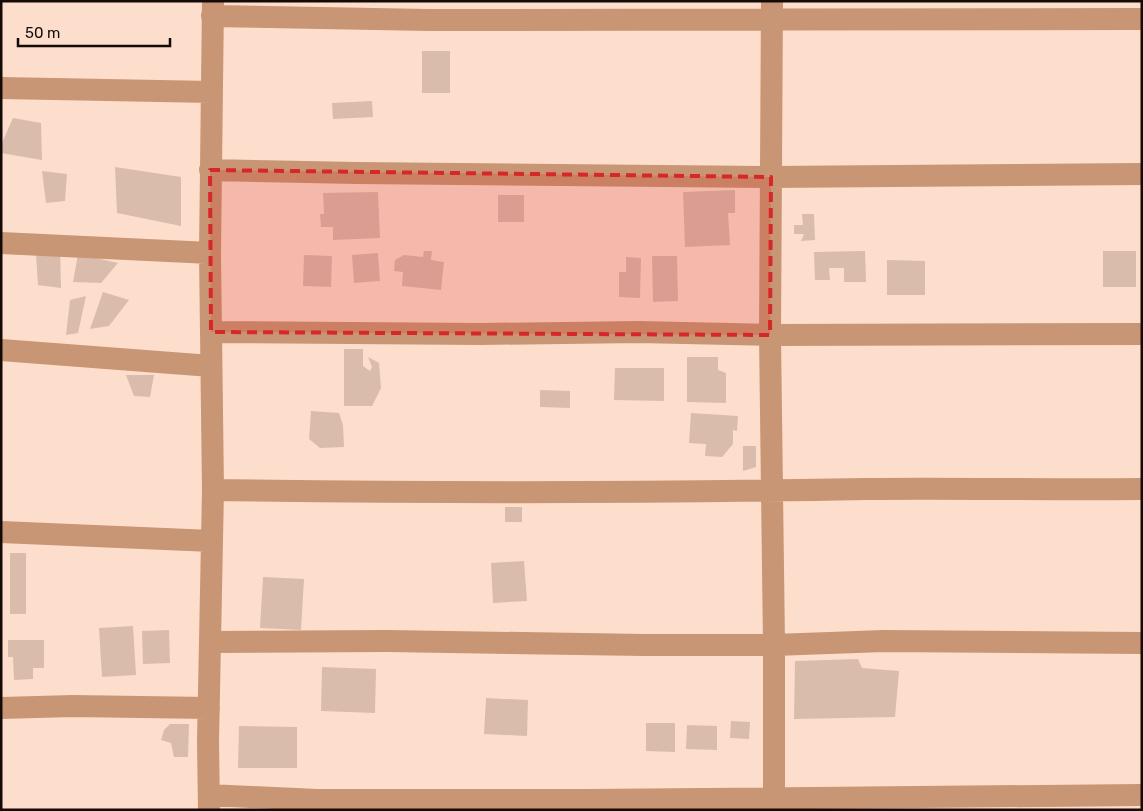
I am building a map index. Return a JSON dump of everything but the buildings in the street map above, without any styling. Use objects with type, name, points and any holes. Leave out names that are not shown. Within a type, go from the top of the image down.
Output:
[{"type":"street","points":[[1142,19],[907,21],[772,10],[428,20],[213,9],[210,170],[213,490],[209,802],[317,800],[774,804],[1142,795]]},
{"type":"street","points":[[772,10],[770,335],[774,804]]},
{"type":"street","points":[[1,88],[212,92]]},
{"type":"street","points":[[210,170],[771,177],[1142,174]]},
{"type":"street","points":[[1,243],[210,253]]},
{"type":"street","points":[[211,332],[480,334],[639,332],[770,335],[1142,334]]},
{"type":"street","points":[[1,350],[211,366]]},
{"type":"street","points":[[213,490],[772,492],[867,489],[1142,489]]},
{"type":"street","points":[[1,532],[212,541]]},
{"type":"street","points":[[210,642],[398,641],[644,645],[774,645],[884,642],[1142,643]]},
{"type":"street","points":[[1,708],[73,706],[209,708]]},
{"type":"highlighted area","points":[[210,170],[771,177],[770,335],[211,332]]}]
